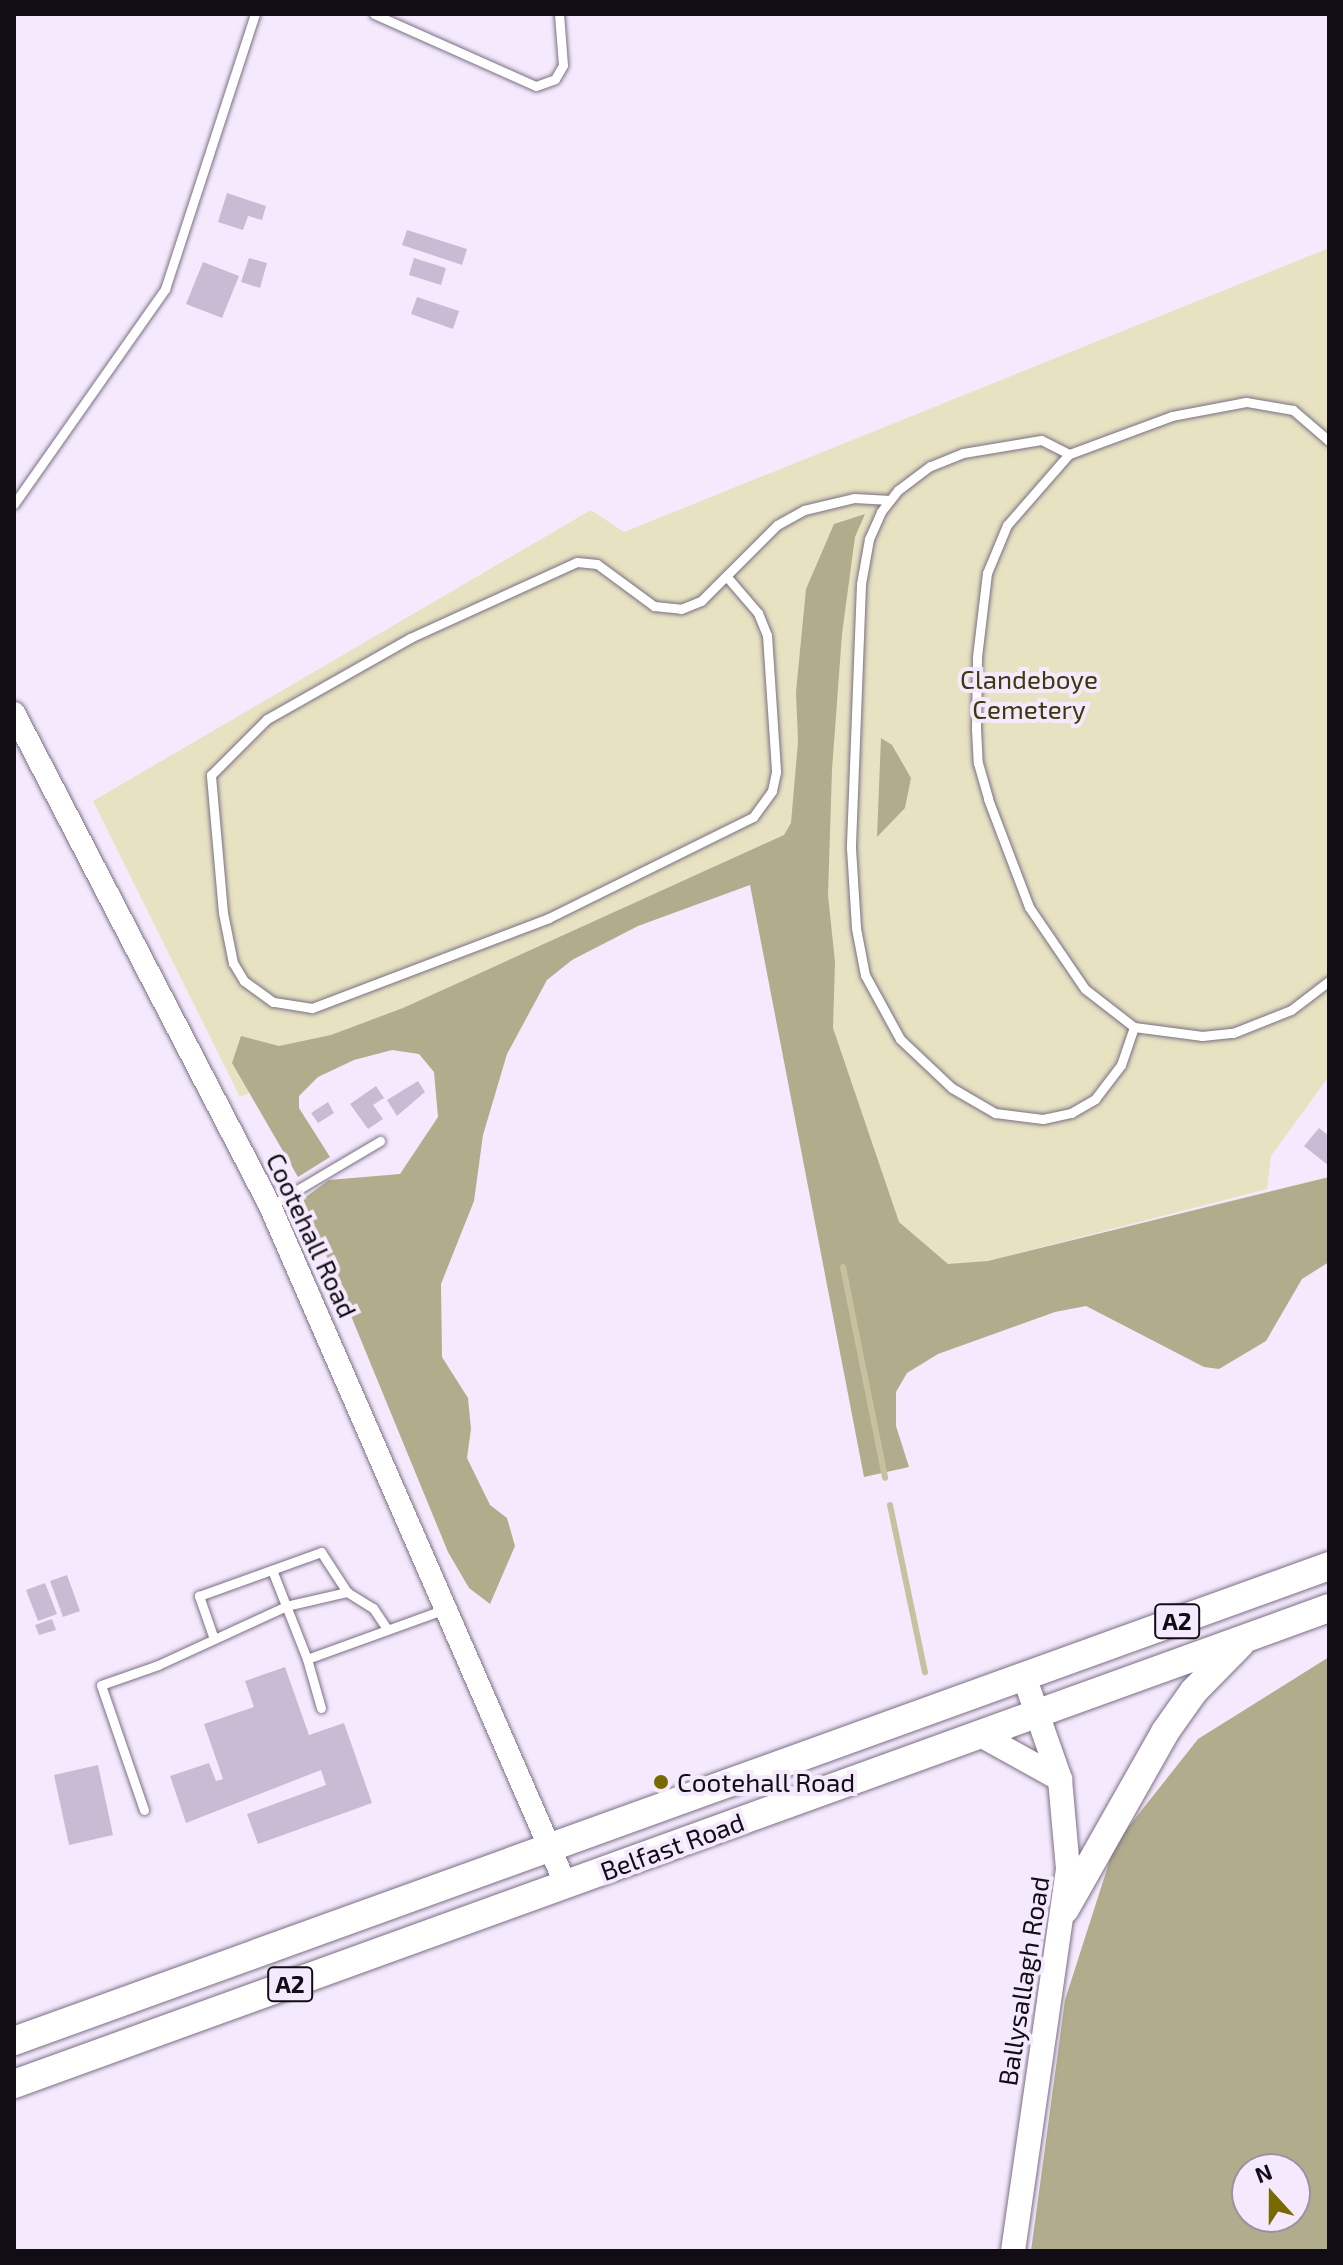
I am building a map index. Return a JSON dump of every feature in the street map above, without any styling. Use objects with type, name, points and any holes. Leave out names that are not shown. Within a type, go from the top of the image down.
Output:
[{"type":"highway","name":"Belfast Road","points":[[14,2041],[1329,1566]]},
{"type":"highway","name":"Belfast Road","points":[[14,2084],[1329,1608]]},
{"type":"highway","points":[[1065,1909],[1165,1732],[1194,1691],[1246,1637]]},
{"type":"main road","name":"Ballysallagh Road","points":[[1013,2251],[1065,1909],[1068,1869],[1060,1779],[1040,1712],[1024,1676]]},
{"type":"main road","points":[[979,1734],[1060,1779]]},
{"type":"street","name":"Cootehall Road","points":[[14,713],[270,1206],[448,1608],[566,1885]]},
{"type":"lane","points":[[14,504],[165,289],[255,14]]},
{"type":"lane","points":[[374,14],[536,86],[555,79],[563,65],[559,14]]},
{"type":"lane","points":[[1329,441],[1293,410],[1246,402],[1135,426],[1069,454],[1007,525],[987,573],[977,657],[978,763],[1004,851],[1029,907],[1085,989],[1134,1027],[1202,1036],[1233,1033],[1291,1010],[1329,981]]},
{"type":"lane","points":[[1069,454],[1041,440],[1003,442],[930,466],[890,500],[869,539],[861,584],[851,848],[856,928],[876,998],[900,1039],[952,1088],[995,1113],[1028,1120],[1071,1113],[1095,1099],[1121,1065],[1134,1027]]},
{"type":"lane","points":[[727,577],[758,613],[767,635],[776,772],[772,791],[753,817],[549,918],[312,1008],[273,1002],[244,981],[233,963],[223,913],[211,775],[267,719],[410,638],[577,562],[597,564],[665,610],[701,601],[777,525],[804,510],[854,498],[890,500]]},
{"type":"lane","points":[[270,1206],[380,1141]]},
{"type":"lane","points":[[214,1639],[199,1596],[321,1552],[347,1592],[373,1608],[387,1629]]},
{"type":"lane","points":[[272,1570],[307,1659],[321,1708]]},
{"type":"lane","points":[[144,1810],[101,1685],[286,1606],[347,1592]]},
{"type":"lane","points":[[307,1659],[448,1608]]},
{"type":"green space","name":"Clandeboye Cemetery","points":[[1329,248],[1329,1076],[1271,1156],[1267,1189],[988,1261],[887,1274],[774,857],[240,1097],[93,801],[591,510],[624,532]]},
{"type":"shaded area","points":[[865,514],[855,537],[842,634],[832,770],[828,895],[835,962],[833,1028],[899,1222],[948,1264],[988,1261],[1329,1177],[1329,1262],[1302,1279],[1266,1341],[1219,1369],[1204,1367],[1086,1306],[1055,1312],[938,1354],[907,1373],[896,1392],[896,1426],[909,1467],[864,1477],[750,885],[638,926],[572,960],[547,980],[507,1054],[483,1135],[474,1201],[441,1284],[442,1357],[468,1398],[471,1429],[467,1458],[490,1505],[507,1518],[515,1546],[490,1604],[469,1588],[448,1552],[303,1199],[329,1180],[400,1174],[438,1117],[434,1072],[419,1054],[392,1050],[354,1060],[318,1077],[299,1096],[299,1108],[330,1157],[298,1177],[232,1063],[241,1036],[279,1046],[331,1035],[403,1008],[784,835],[791,823],[798,742],[796,692],[806,589],[834,524]]},
{"type":"shaded area","points":[[881,738],[892,745],[911,778],[905,808],[877,837]]},
{"type":"shaded area","points":[[1329,1657],[1329,2251],[1031,2251],[1065,2000],[1115,1844],[1198,1739]]},
{"type":"building","points":[[227,193],[266,206],[262,220],[248,216],[243,230],[218,222]]},
{"type":"building","points":[[407,230],[467,249],[462,265],[402,245]]},
{"type":"building","points":[[249,258],[267,263],[260,288],[241,282]]},
{"type":"building","points":[[414,258],[446,268],[441,285],[409,275]]},
{"type":"building","points":[[203,262],[239,276],[222,318],[186,304]]},
{"type":"building","points":[[417,297],[459,311],[453,329],[411,314]]},
{"type":"building","points":[[418,1081],[425,1092],[397,1116],[387,1100]]},
{"type":"building","points":[[376,1086],[384,1098],[373,1105],[383,1119],[368,1129],[350,1104]]},
{"type":"building","points":[[328,1102],[334,1113],[318,1123],[311,1113]]},
{"type":"building","points":[[1319,1128],[1329,1136],[1329,1166],[1304,1146]]},
{"type":"building","points":[[67,1575],[80,1611],[63,1617],[50,1581]]},
{"type":"building","points":[[45,1583],[57,1614],[38,1621],[26,1590]]},
{"type":"building","points":[[52,1619],[56,1630],[39,1635],[35,1625]]},
{"type":"building","points":[[285,1667],[309,1735],[344,1723],[372,1803],[258,1844],[247,1814],[326,1785],[321,1770],[186,1823],[170,1776],[209,1763],[216,1781],[223,1779],[204,1724],[254,1707],[245,1681]]},
{"type":"building","points":[[98,1765],[113,1835],[69,1845],[54,1775]]},
{"type":"waterway","points":[[843,1267],[885,1478]]},
{"type":"waterway","points":[[890,1505],[925,1672]]},
{"type":"place","name":"Cootehall Road","points":[[661,1782]]}]
